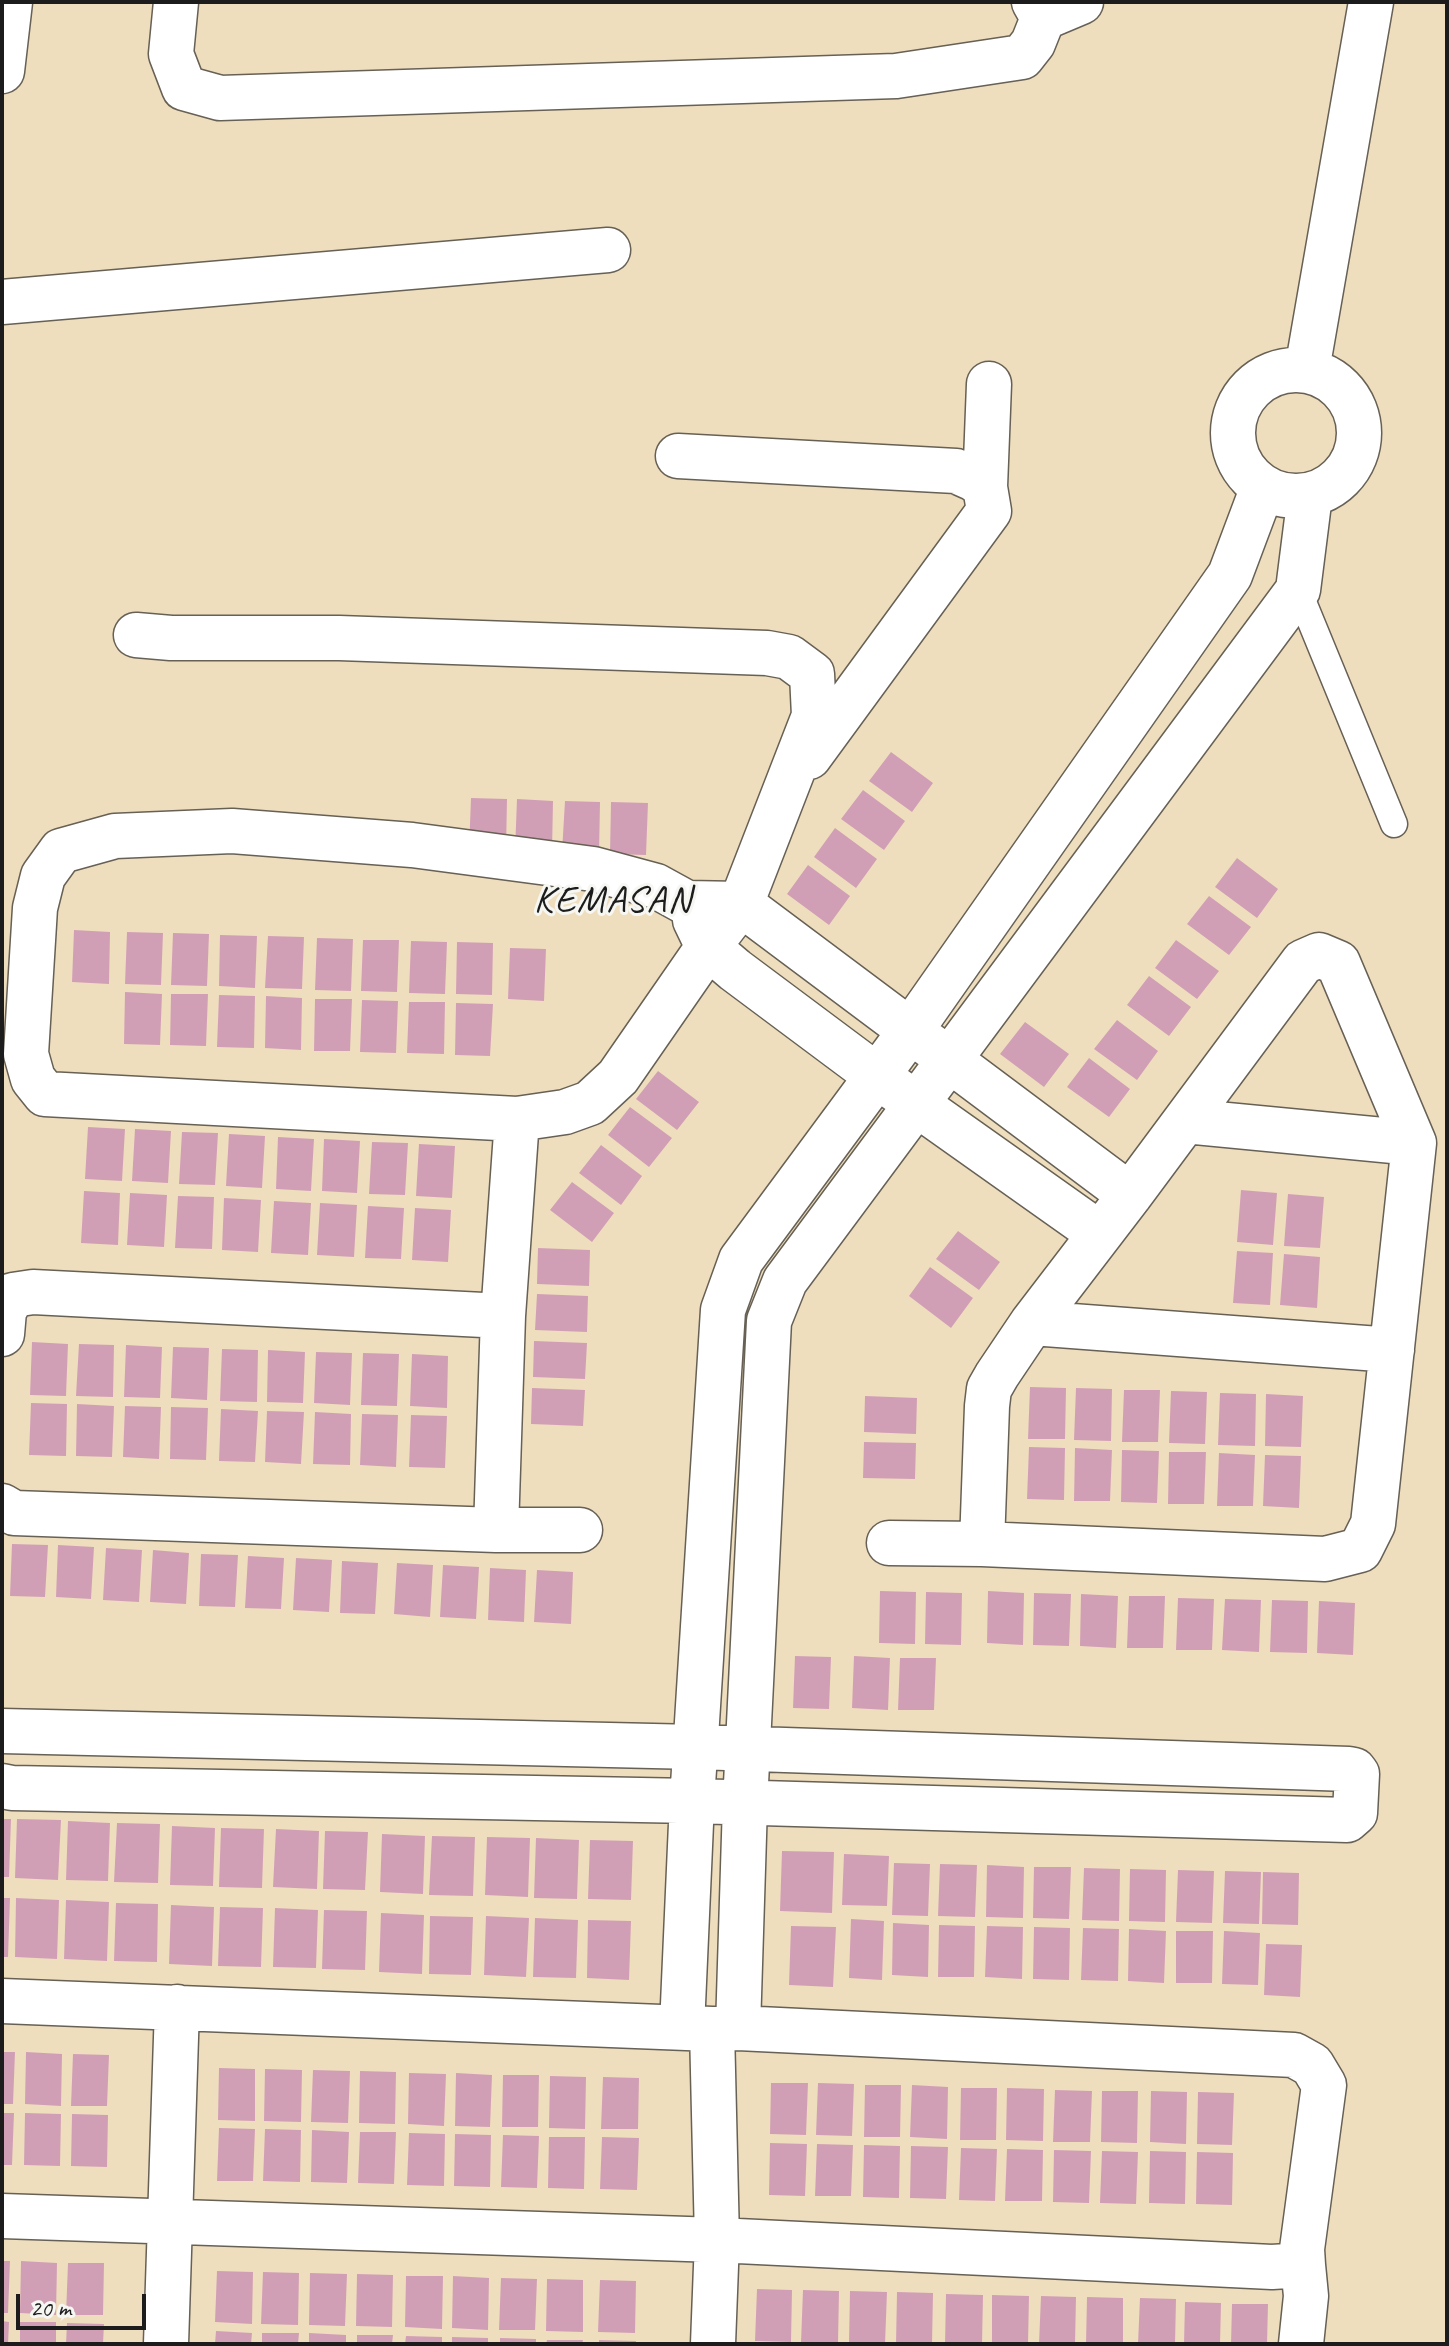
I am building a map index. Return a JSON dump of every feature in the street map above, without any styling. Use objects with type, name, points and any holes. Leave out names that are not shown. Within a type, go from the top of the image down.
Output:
[{"type":"street","points":[[2,71],[10,2]]},
{"type":"street","points":[[176,2],[171,54],[184,88],[220,98],[896,76],[1022,57],[1053,7]]},
{"type":"street","points":[[1307,370],[1371,2]]},
{"type":"street","points":[[2,302],[608,250]]},
{"type":"street","points":[[1307,370],[1334,381],[1353,403],[1360,431],[1355,460],[1337,483],[1310,495],[1286,496],[1263,487],[1244,471],[1234,448],[1232,422],[1242,399],[1259,381],[1282,371],[1307,370]]},
{"type":"street","points":[[786,788],[989,511],[985,487],[989,384]]},
{"type":"street","points":[[678,456],[956,471],[985,487]]},
{"type":"street","points":[[713,2344],[717,2240],[711,2028],[692,1801],[723,1310],[741,1260],[911,1030],[1230,575],[1263,487]]},
{"type":"street","points":[[711,2028],[745,1804],[769,1321],[785,1281],[1298,590],[1310,495]]},
{"type":"street","points":[[136,635],[171,638],[339,638],[767,653],[789,657],[812,674],[814,716],[741,904],[618,1077],[590,1103],[565,1112],[517,1119],[45,1094],[33,1079],[26,1054],[35,908],[43,876],[61,851],[115,836],[232,831],[412,845],[593,869],[656,886],[687,903],[741,904],[1130,1195]]},
{"type":"street","points":[[687,903],[708,947],[735,970],[877,1076],[1100,1234]]},
{"type":"street","points":[[889,1543],[982,1544],[1325,1559],[1360,1550],[1373,1524],[1414,1143],[1338,963],[1319,955],[1303,962],[1032,1323],[989,1389],[982,1544]]},
{"type":"street","points":[[496,1530],[503,1316],[517,1119]]},
{"type":"street","points":[[1185,1121],[1414,1143]]},
{"type":"street","points":[[2,1334],[4,1311],[13,1295],[33,1292],[503,1316]]},
{"type":"street","points":[[1032,1323],[1392,1350]]},
{"type":"street","points":[[2,1506],[14,1513],[496,1530],[580,1530]]},
{"type":"street","points":[[2,1731],[696,1747],[1349,1769],[1357,1774],[1355,1813],[1347,1820],[692,1801],[2,1786]]},
{"type":"street","points":[[2,2001],[711,2028],[1294,2055],[1312,2065],[1324,2085],[1302,2249],[1306,2296],[1301,2344]]},
{"type":"street","points":[[166,2344],[177,2007]]},
{"type":"street","points":[[2,2216],[717,2240],[1272,2267],[1303,2265]]},
{"type":"lane","points":[[1298,590],[1394,824]]},
{"type":"building","points":[[891,752],[933,783],[912,812],[869,781]]},
{"type":"building","points":[[863,790],[905,821],[884,850],[841,819]]},
{"type":"building","points":[[471,798],[507,799],[506,851],[469,850]]},
{"type":"building","points":[[517,799],[553,801],[552,852],[515,851]]},
{"type":"building","points":[[565,801],[600,802],[599,854],[562,852]]},
{"type":"building","points":[[611,802],[648,803],[646,855],[610,854]]},
{"type":"building","points":[[835,828],[877,859],[856,888],[814,857]]},
{"type":"building","points":[[1237,858],[1278,889],[1257,918],[1215,887]]},
{"type":"building","points":[[808,865],[850,896],[829,925],[787,894]]},
{"type":"building","points":[[1209,896],[1251,927],[1229,955],[1187,924]]},
{"type":"building","points":[[74,930],[110,932],[109,984],[72,982]]},
{"type":"building","points":[[127,932],[163,933],[161,985],[125,984]]},
{"type":"building","points":[[173,933],[209,934],[207,986],[171,985]]},
{"type":"building","points":[[220,935],[257,936],[255,988],[219,986]]},
{"type":"building","points":[[268,936],[304,937],[302,989],[265,988]]},
{"type":"building","points":[[317,938],[353,939],[351,991],[315,990]]},
{"type":"building","points":[[363,940],[399,940],[397,992],[361,991]]},
{"type":"building","points":[[1176,940],[1219,971],[1197,999],[1155,968]]},
{"type":"building","points":[[411,941],[447,942],[445,994],[409,993]]},
{"type":"building","points":[[457,942],[493,943],[492,995],[456,994]]},
{"type":"building","points":[[510,948],[546,949],[544,1001],[508,999]]},
{"type":"building","points":[[1149,976],[1191,1007],[1169,1036],[1127,1005]]},
{"type":"building","points":[[125,992],[162,994],[160,1045],[124,1044]]},
{"type":"building","points":[[171,994],[208,994],[206,1046],[170,1045]]},
{"type":"building","points":[[219,995],[255,996],[254,1048],[217,1047]]},
{"type":"building","points":[[266,996],[302,998],[301,1050],[265,1048]]},
{"type":"building","points":[[315,999],[352,999],[350,1051],[314,1051]]},
{"type":"building","points":[[362,1000],[398,1001],[396,1053],[360,1052]]},
{"type":"building","points":[[409,1002],[445,1002],[444,1054],[407,1053]]},
{"type":"building","points":[[456,1003],[493,1004],[490,1056],[455,1055]]},
{"type":"building","points":[[1117,1020],[1158,1051],[1137,1080],[1094,1049]]},
{"type":"building","points":[[1025,1022],[1069,1054],[1044,1087],[1000,1054]]},
{"type":"building","points":[[1089,1058],[1130,1089],[1109,1117],[1067,1087]]},
{"type":"building","points":[[658,1071],[699,1102],[677,1130],[636,1099]]},
{"type":"building","points":[[630,1107],[672,1138],[649,1167],[608,1135]]},
{"type":"building","points":[[88,1127],[125,1129],[122,1181],[85,1179]]},
{"type":"building","points":[[135,1129],[171,1131],[168,1183],[132,1181]]},
{"type":"building","points":[[182,1132],[218,1133],[215,1185],[179,1184]]},
{"type":"building","points":[[229,1134],[265,1136],[262,1188],[226,1186]]},
{"type":"building","points":[[278,1137],[314,1139],[311,1191],[276,1189]]},
{"type":"building","points":[[324,1139],[360,1141],[357,1193],[322,1191]]},
{"type":"building","points":[[372,1142],[408,1143],[405,1195],[369,1194]]},
{"type":"building","points":[[419,1144],[455,1146],[452,1198],[416,1196]]},
{"type":"building","points":[[601,1145],[642,1176],[621,1205],[579,1173]]},
{"type":"building","points":[[572,1182],[614,1213],[592,1242],[550,1210]]},
{"type":"building","points":[[1241,1190],[1277,1193],[1273,1245],[1237,1242]]},
{"type":"building","points":[[84,1191],[120,1193],[118,1245],[81,1243]]},
{"type":"building","points":[[130,1193],[167,1195],[164,1247],[127,1245]]},
{"type":"building","points":[[1288,1194],[1324,1197],[1320,1248],[1284,1246]]},
{"type":"building","points":[[178,1196],[214,1197],[212,1249],[175,1248]]},
{"type":"building","points":[[224,1198],[261,1200],[258,1252],[222,1250]]},
{"type":"building","points":[[274,1201],[311,1203],[308,1255],[271,1253]]},
{"type":"building","points":[[320,1203],[357,1205],[354,1257],[317,1255]]},
{"type":"building","points":[[368,1206],[404,1208],[401,1259],[365,1258]]},
{"type":"building","points":[[415,1208],[451,1210],[448,1262],[412,1260]]},
{"type":"building","points":[[958,1231],[1000,1262],[979,1290],[936,1259]]},
{"type":"building","points":[[538,1248],[590,1250],[589,1286],[537,1284]]},
{"type":"building","points":[[1237,1251],[1273,1253],[1270,1305],[1233,1303]]},
{"type":"building","points":[[1284,1254],[1320,1257],[1317,1308],[1280,1305]]},
{"type":"building","points":[[930,1267],[973,1298],[951,1328],[909,1296]]},
{"type":"building","points":[[537,1294],[588,1296],[587,1332],[535,1330]]},
{"type":"building","points":[[534,1341],[587,1343],[585,1379],[533,1377]]},
{"type":"building","points":[[32,1342],[68,1344],[66,1396],[30,1395]]},
{"type":"building","points":[[79,1344],[114,1345],[113,1397],[76,1396]]},
{"type":"building","points":[[126,1345],[162,1347],[160,1398],[124,1397]]},
{"type":"building","points":[[173,1347],[209,1348],[207,1400],[171,1398]]},
{"type":"building","points":[[222,1349],[258,1350],[257,1402],[220,1401]]},
{"type":"building","points":[[268,1350],[305,1352],[303,1403],[267,1402]]},
{"type":"building","points":[[316,1352],[352,1353],[350,1405],[314,1403]]},
{"type":"building","points":[[363,1353],[399,1354],[397,1406],[361,1405]]},
{"type":"building","points":[[412,1354],[448,1356],[447,1408],[410,1406]]},
{"type":"building","points":[[1030,1387],[1066,1388],[1065,1439],[1028,1439]]},
{"type":"building","points":[[532,1388],[585,1390],[583,1426],[531,1424]]},
{"type":"building","points":[[1076,1388],[1112,1389],[1111,1441],[1074,1440]]},
{"type":"building","points":[[1124,1390],[1160,1390],[1158,1442],[1122,1442]]},
{"type":"building","points":[[1171,1391],[1207,1392],[1205,1444],[1169,1443]]},
{"type":"building","points":[[1220,1393],[1256,1394],[1255,1446],[1218,1445]]},
{"type":"building","points":[[1266,1394],[1303,1396],[1301,1447],[1265,1446]]},
{"type":"building","points":[[865,1396],[917,1398],[916,1434],[864,1432]]},
{"type":"building","points":[[31,1403],[67,1404],[66,1456],[29,1455]]},
{"type":"building","points":[[77,1404],[114,1406],[112,1457],[76,1456]]},
{"type":"building","points":[[125,1406],[161,1407],[159,1459],[123,1457]]},
{"type":"building","points":[[171,1407],[208,1408],[206,1460],[170,1459]]},
{"type":"building","points":[[221,1409],[258,1411],[255,1462],[219,1461]]},
{"type":"building","points":[[267,1411],[304,1412],[301,1464],[265,1462]]},
{"type":"building","points":[[315,1412],[351,1414],[350,1465],[313,1464]]},
{"type":"building","points":[[362,1414],[398,1415],[396,1467],[360,1465]]},
{"type":"building","points":[[411,1415],[447,1416],[445,1468],[409,1467]]},
{"type":"building","points":[[864,1442],[916,1443],[915,1479],[863,1478]]},
{"type":"building","points":[[1029,1447],[1065,1448],[1064,1500],[1027,1499]]},
{"type":"building","points":[[1075,1448],[1112,1450],[1110,1501],[1074,1501]]},
{"type":"building","points":[[1122,1450],[1159,1451],[1157,1503],[1121,1502]]},
{"type":"building","points":[[1169,1452],[1206,1452],[1204,1504],[1168,1504]]},
{"type":"building","points":[[1219,1453],[1255,1455],[1253,1506],[1217,1506]]},
{"type":"building","points":[[1265,1455],[1301,1456],[1299,1508],[1263,1506]]},
{"type":"building","points":[[12,1544],[48,1545],[45,1597],[10,1596]]},
{"type":"building","points":[[58,1545],[94,1547],[91,1599],[56,1597]]},
{"type":"building","points":[[106,1548],[142,1550],[139,1602],[103,1600]]},
{"type":"building","points":[[153,1550],[189,1553],[186,1604],[150,1602]]},
{"type":"building","points":[[201,1554],[238,1555],[235,1607],[199,1606]]},
{"type":"building","points":[[248,1556],[284,1558],[281,1609],[245,1608]]},
{"type":"building","points":[[296,1558],[332,1560],[329,1612],[293,1610]]},
{"type":"building","points":[[342,1561],[378,1563],[375,1614],[340,1613]]},
{"type":"building","points":[[397,1563],[433,1565],[430,1617],[394,1614]]},
{"type":"building","points":[[443,1565],[479,1567],[476,1619],[440,1617]]},
{"type":"building","points":[[490,1568],[526,1570],[524,1622],[488,1620]]},
{"type":"building","points":[[537,1570],[573,1572],[571,1624],[534,1622]]},
{"type":"building","points":[[880,1591],[916,1592],[915,1644],[879,1643]]},
{"type":"building","points":[[988,1591],[1024,1593],[1023,1645],[987,1643]]},
{"type":"building","points":[[926,1592],[962,1593],[961,1645],[925,1644]]},
{"type":"building","points":[[1034,1593],[1071,1594],[1069,1646],[1033,1645]]},
{"type":"building","points":[[1081,1594],[1118,1596],[1116,1648],[1080,1646]]},
{"type":"building","points":[[1129,1596],[1165,1596],[1163,1648],[1127,1648]]},
{"type":"building","points":[[1178,1598],[1214,1599],[1212,1650],[1176,1650]]},
{"type":"building","points":[[1225,1599],[1261,1600],[1259,1652],[1222,1650]]},
{"type":"building","points":[[1272,1600],[1308,1601],[1307,1653],[1270,1652]]},
{"type":"building","points":[[1319,1601],[1355,1603],[1353,1655],[1317,1653]]},
{"type":"building","points":[[795,1656],[831,1657],[829,1709],[793,1708]]},
{"type":"building","points":[[854,1656],[890,1658],[888,1710],[852,1708]]},
{"type":"building","points":[[900,1658],[936,1658],[934,1710],[898,1710]]},
{"type":"building","points":[[2,1819],[11,1819],[9,1877],[2,1877]]},
{"type":"building","points":[[17,1819],[61,1820],[58,1880],[15,1878]]},
{"type":"building","points":[[68,1821],[110,1823],[108,1881],[66,1880]]},
{"type":"building","points":[[117,1823],[160,1824],[158,1883],[114,1882]]},
{"type":"building","points":[[172,1826],[215,1828],[213,1886],[170,1885]]},
{"type":"building","points":[[221,1828],[264,1829],[262,1888],[219,1887]]},
{"type":"building","points":[[276,1829],[319,1831],[317,1889],[273,1887]]},
{"type":"building","points":[[325,1831],[368,1832],[365,1890],[323,1889]]},
{"type":"building","points":[[382,1834],[425,1836],[423,1894],[380,1892]]},
{"type":"building","points":[[432,1836],[475,1837],[473,1896],[429,1895]]},
{"type":"building","points":[[487,1837],[530,1838],[528,1897],[485,1895]]},
{"type":"building","points":[[536,1838],[579,1840],[577,1899],[534,1898]]},
{"type":"building","points":[[590,1840],[633,1841],[631,1900],[588,1899]]},
{"type":"building","points":[[782,1851],[834,1852],[832,1913],[780,1911]]},
{"type":"building","points":[[844,1854],[889,1856],[887,1906],[842,1905]]},
{"type":"building","points":[[894,1863],[930,1864],[928,1916],[892,1915]]},
{"type":"building","points":[[940,1864],[977,1865],[975,1917],[938,1916]]},
{"type":"building","points":[[987,1865],[1024,1867],[1023,1918],[986,1917]]},
{"type":"building","points":[[1034,1867],[1071,1867],[1069,1919],[1033,1918]]},
{"type":"building","points":[[1084,1868],[1120,1869],[1119,1921],[1082,1920]]},
{"type":"building","points":[[1130,1869],[1166,1870],[1165,1922],[1129,1921]]},
{"type":"building","points":[[1178,1870],[1214,1871],[1212,1923],[1176,1922]]},
{"type":"building","points":[[1225,1871],[1261,1872],[1259,1924],[1223,1923]]},
{"type":"building","points":[[1263,1872],[1299,1873],[1298,1925],[1262,1924]]},
{"type":"building","points":[[2,1898],[10,1898],[8,1957],[2,1957]]},
{"type":"building","points":[[16,1898],[59,1900],[57,1959],[15,1957]]},
{"type":"building","points":[[66,1900],[109,1902],[107,1961],[64,1959]]},
{"type":"building","points":[[116,1903],[158,1904],[157,1962],[114,1961]]},
{"type":"building","points":[[171,1905],[214,1907],[212,1966],[169,1964]]},
{"type":"building","points":[[220,1907],[263,1908],[261,1967],[218,1966]]},
{"type":"building","points":[[275,1908],[318,1910],[316,1968],[273,1967]]},
{"type":"building","points":[[324,1910],[367,1911],[365,1970],[322,1969]]},
{"type":"building","points":[[381,1913],[424,1915],[422,1974],[379,1972]]},
{"type":"building","points":[[430,1916],[473,1917],[471,1975],[429,1974]]},
{"type":"building","points":[[486,1916],[529,1918],[526,1977],[484,1975]]},
{"type":"building","points":[[535,1918],[578,1920],[576,1978],[533,1977]]},
{"type":"building","points":[[851,1919],[884,1921],[882,1980],[849,1978]]},
{"type":"building","points":[[588,1920],[631,1921],[629,1980],[587,1978]]},
{"type":"building","points":[[893,1923],[929,1925],[928,1977],[892,1975]]},
{"type":"building","points":[[939,1925],[975,1926],[974,1977],[938,1977]]},
{"type":"building","points":[[791,1926],[836,1927],[833,1987],[789,1985]]},
{"type":"building","points":[[987,1926],[1023,1927],[1022,1979],[985,1977]]},
{"type":"building","points":[[1034,1927],[1070,1928],[1069,1980],[1033,1979]]},
{"type":"building","points":[[1083,1928],[1119,1929],[1118,1981],[1081,1980]]},
{"type":"building","points":[[1129,1929],[1166,1931],[1164,1983],[1128,1981]]},
{"type":"building","points":[[1176,1931],[1213,1931],[1212,1983],[1176,1983]]},
{"type":"building","points":[[1224,1931],[1260,1933],[1258,1985],[1222,1984]]},
{"type":"building","points":[[1266,1944],[1302,1945],[1300,1997],[1264,1995]]},
{"type":"building","points":[[2,2052],[15,2052],[13,2104],[2,2104]]},
{"type":"building","points":[[26,2052],[62,2054],[61,2106],[25,2104]]},
{"type":"building","points":[[73,2054],[109,2055],[107,2106],[71,2106]]},
{"type":"building","points":[[219,2068],[255,2069],[255,2121],[218,2120]]},
{"type":"building","points":[[265,2069],[302,2070],[301,2122],[264,2121]]},
{"type":"building","points":[[313,2070],[350,2071],[348,2123],[311,2122]]},
{"type":"building","points":[[360,2071],[396,2072],[395,2124],[359,2123]]},
{"type":"building","points":[[409,2073],[446,2074],[444,2126],[408,2124]]},
{"type":"building","points":[[456,2073],[492,2075],[490,2127],[455,2126]]},
{"type":"building","points":[[503,2075],[539,2075],[538,2127],[502,2127]]},
{"type":"building","points":[[550,2076],[586,2077],[585,2129],[549,2128]]},
{"type":"building","points":[[603,2077],[639,2078],[638,2129],[601,2129]]},
{"type":"building","points":[[771,2083],[808,2083],[806,2135],[770,2134]]},
{"type":"building","points":[[818,2083],[854,2084],[852,2136],[816,2135]]},
{"type":"building","points":[[865,2085],[901,2085],[900,2137],[864,2137]]},
{"type":"building","points":[[912,2085],[948,2087],[947,2139],[910,2137]]},
{"type":"building","points":[[961,2088],[997,2088],[996,2140],[960,2140]]},
{"type":"building","points":[[1007,2088],[1044,2089],[1043,2141],[1006,2140]]},
{"type":"building","points":[[1055,2090],[1092,2091],[1090,2142],[1053,2142]]},
{"type":"building","points":[[1102,2091],[1138,2091],[1137,2143],[1101,2142]]},
{"type":"building","points":[[1151,2091],[1187,2092],[1186,2144],[1150,2142]]},
{"type":"building","points":[[1198,2092],[1234,2093],[1232,2145],[1197,2144]]},
{"type":"building","points":[[2,2113],[14,2113],[12,2165],[2,2165]]},
{"type":"building","points":[[25,2113],[61,2114],[60,2166],[24,2165]]},
{"type":"building","points":[[72,2114],[108,2115],[107,2167],[71,2166]]},
{"type":"building","points":[[219,2128],[255,2129],[253,2181],[217,2181]]},
{"type":"building","points":[[265,2129],[301,2130],[300,2182],[263,2181]]},
{"type":"building","points":[[312,2130],[349,2132],[347,2183],[311,2182]]},
{"type":"building","points":[[360,2132],[396,2132],[394,2184],[358,2183]]},
{"type":"building","points":[[409,2133],[445,2134],[444,2186],[407,2185]]},
{"type":"building","points":[[455,2134],[491,2135],[490,2187],[454,2186]]},
{"type":"building","points":[[503,2135],[539,2136],[537,2188],[501,2187]]},
{"type":"building","points":[[549,2137],[585,2137],[584,2189],[548,2188]]},
{"type":"building","points":[[602,2137],[639,2138],[637,2190],[600,2189]]},
{"type":"building","points":[[770,2143],[807,2144],[805,2196],[769,2195]]},
{"type":"building","points":[[817,2144],[853,2145],[851,2196],[815,2196]]},
{"type":"building","points":[[864,2145],[900,2146],[899,2198],[863,2197]]},
{"type":"building","points":[[911,2146],[948,2147],[946,2199],[910,2198]]},
{"type":"building","points":[[961,2148],[997,2149],[995,2201],[959,2200]]},
{"type":"building","points":[[1007,2149],[1043,2150],[1042,2201],[1005,2201]]},
{"type":"building","points":[[1054,2150],[1091,2151],[1089,2203],[1053,2202]]},
{"type":"building","points":[[1102,2151],[1138,2152],[1136,2204],[1100,2203]]},
{"type":"building","points":[[1150,2151],[1186,2152],[1185,2204],[1149,2203]]},
{"type":"building","points":[[1197,2152],[1233,2153],[1232,2205],[1196,2204]]},
{"type":"building","points":[[2,2261],[10,2261],[8,2313],[2,2313]]},
{"type":"building","points":[[21,2261],[57,2263],[56,2315],[20,2313]]},
{"type":"building","points":[[68,2263],[104,2263],[103,2315],[66,2315]]},
{"type":"building","points":[[217,2271],[253,2272],[252,2324],[215,2322]]},
{"type":"building","points":[[263,2272],[299,2273],[298,2325],[261,2324]]},
{"type":"building","points":[[310,2273],[347,2274],[345,2326],[309,2325]]},
{"type":"building","points":[[357,2274],[393,2275],[392,2327],[356,2326]]},
{"type":"building","points":[[406,2276],[443,2276],[442,2329],[405,2327]]},
{"type":"building","points":[[453,2276],[489,2278],[488,2330],[452,2328]]},
{"type":"building","points":[[501,2278],[537,2279],[535,2330],[499,2330]]},
{"type":"building","points":[[547,2279],[583,2280],[583,2332],[546,2331]]},
{"type":"building","points":[[600,2280],[636,2281],[635,2333],[598,2332]]},
{"type":"building","points":[[757,2289],[792,2290],[791,2342],[755,2341]]},
{"type":"building","points":[[803,2290],[839,2291],[838,2343],[801,2342]]},
{"type":"building","points":[[850,2291],[887,2292],[885,2344],[849,2343]]},
{"type":"building","points":[[897,2292],[933,2293],[932,2344],[896,2344]]},
{"type":"building","points":[[946,2294],[983,2295],[982,2344],[945,2344]]},
{"type":"building","points":[[992,2295],[1029,2296],[1028,2344],[992,2344]]},
{"type":"building","points":[[1041,2296],[1076,2297],[1075,2344],[1039,2344]]},
{"type":"building","points":[[1087,2297],[1123,2298],[1123,2344],[1086,2344]]},
{"type":"building","points":[[1140,2298],[1176,2299],[1175,2344],[1138,2344]]},
{"type":"building","points":[[1185,2302],[1221,2303],[1220,2344],[1184,2344]]},
{"type":"building","points":[[1232,2304],[1268,2304],[1267,2344],[1231,2344]]},
{"type":"building","points":[[2,2321],[9,2322],[8,2344],[2,2344]]},
{"type":"building","points":[[20,2322],[56,2322],[56,2344],[20,2344]]},
{"type":"building","points":[[67,2323],[104,2324],[103,2344],[66,2344]]},
{"type":"building","points":[[216,2331],[252,2333],[251,2344],[215,2344]]},
{"type":"building","points":[[262,2333],[299,2333],[298,2344],[262,2344]]},
{"type":"building","points":[[309,2333],[346,2335],[346,2344],[309,2344]]},
{"type":"building","points":[[357,2335],[393,2335],[392,2344],[357,2344]]},
{"type":"building","points":[[406,2336],[442,2337],[442,2344],[405,2344]]},
{"type":"building","points":[[452,2337],[488,2338],[488,2344],[452,2344]]},
{"type":"building","points":[[500,2338],[536,2339],[536,2344],[500,2344]]},
{"type":"building","points":[[547,2340],[583,2340],[582,2344],[546,2344]]},
{"type":"building","points":[[599,2340],[636,2341],[636,2344],[599,2344]]},
{"type":"district","name":"KEMASAN","points":[[613,901]]}]
